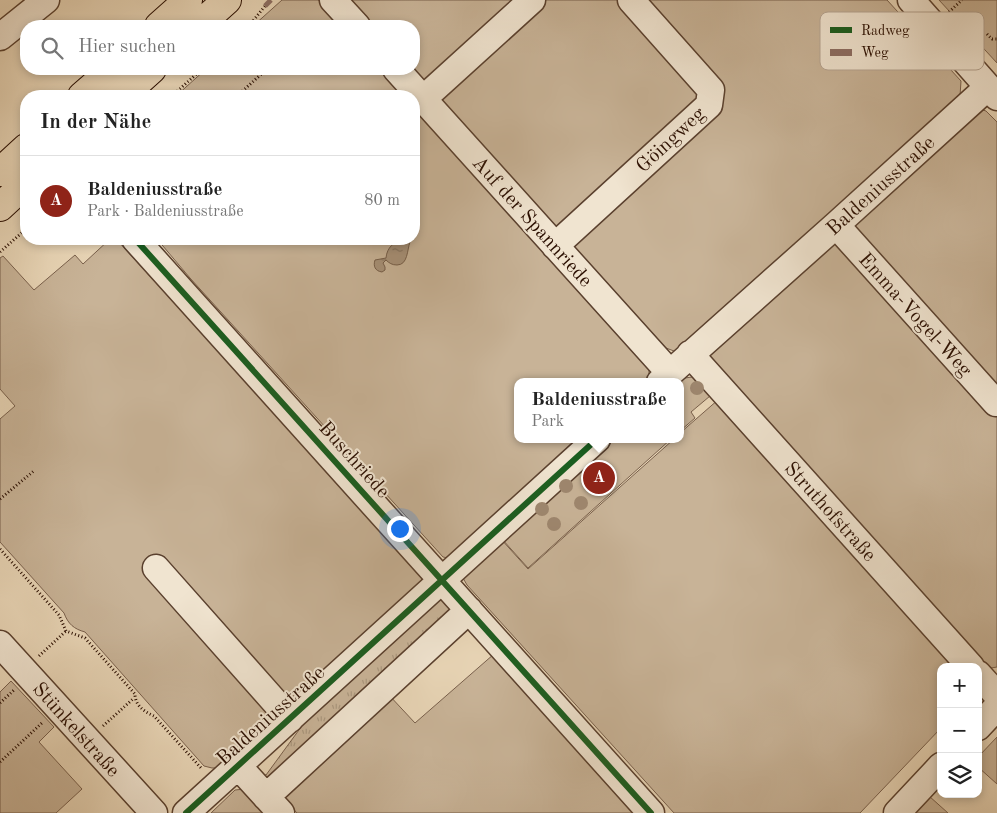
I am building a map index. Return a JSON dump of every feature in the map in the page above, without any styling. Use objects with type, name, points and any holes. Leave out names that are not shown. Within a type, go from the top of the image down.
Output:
[{"type":"main road","points":[[166,20],[188,0]]},
{"type":"main road","points":[[205,20],[227,0]]},
{"type":"main road","points":[[89,90],[106,75]]},
{"type":"main road","points":[[129,90],[145,75]]},
{"type":"main road","points":[[0,172],[20,154]]},
{"type":"main road","points":[[0,207],[20,189]]},
{"type":"street","points":[[21,20],[46,0]]},
{"type":"street","points":[[333,0],[351,20]]},
{"type":"street","points":[[423,99],[532,0]]},
{"type":"street","name":"Göingweg","points":[[555,246],[709,104],[711,90],[631,0]]},
{"type":"street","points":[[911,0],[922,12]]},
{"type":"street","points":[[0,37],[20,21]]},
{"type":"street","points":[[973,70],[992,92]]},
{"type":"street","name":"Auf der Spannriede","points":[[401,75],[415,90]]},
{"type":"street","name":"Baldeniusstraße","points":[[665,378],[836,225],[992,92]]},
{"type":"street","name":"Auf der Spannriede","points":[[420,96],[555,246],[665,378]]},
{"type":"street","name":"Emma-Vogel-Weg","points":[[836,225],[996,403]]},
{"type":"street","name":"Buschriede","points":[[140,245],[651,813]]},
{"type":"street","name":"Struthofstraße","points":[[690,354],[968,663]]},
{"type":"street","name":"Baldeniusstraße","points":[[186,813],[593,443]]},
{"type":"street","points":[[156,568],[290,718]]},
{"type":"street","points":[[238,766],[274,805],[420,656],[469,610]]},
{"type":"street","points":[[393,626],[420,656]]},
{"type":"street","name":"Stünkelstraße","points":[[0,644],[154,813]]},
{"type":"street","points":[[982,678],[997,695]]},
{"type":"street","points":[[982,723],[997,707]]},
{"type":"street","points":[[897,813],[937,770]]},
{"type":"path","points":[[249,16],[264,6]]},
{"type":"path","points":[[254,20],[264,6]]},
{"type":"path","points":[[987,34],[992,39],[997,39]]},
{"type":"path","points":[[179,90],[195,75]]},
{"type":"path","points":[[244,90],[260,75]]},
{"type":"path","points":[[0,252],[20,234]]},
{"type":"path","points":[[0,499],[35,470]]},
{"type":"path","points":[[0,549],[60,615],[66,631],[85,638],[134,694],[137,703],[145,712],[154,716],[217,785]]},
{"type":"path","points":[[23,670],[66,631]]},
{"type":"path","points":[[87,740],[134,698]]},
{"type":"path","points":[[0,762],[58,709]]},
{"type":"green space","points":[[282,0],[318,0],[336,20],[260,20]]},
{"type":"green space","points":[[350,0],[887,0],[898,12],[820,12],[820,70],[951,70],[961,81],[960,96],[679,349],[674,351],[666,348],[418,75],[420,75],[420,20],[368,20]]},
{"type":"green space","points":[[939,0],[997,0],[997,63],[984,49],[984,12],[950,12]]},
{"type":"green space","points":[[199,75],[386,75],[399,90],[183,90]]},
{"type":"green space","points":[[983,110],[997,122],[997,667],[991,668],[985,666],[709,358],[712,353],[975,113]]},
{"type":"green space","points":[[420,113],[647,363],[649,377],[514,378],[514,443],[576,443],[448,558],[443,557],[162,245],[420,245]]},
{"type":"green space","points":[[104,245],[121,245],[421,574],[422,582],[220,768],[204,766],[85,632],[75,628],[67,620],[64,613],[0,542],[0,419],[15,406],[0,389],[0,258],[3,256],[34,290],[75,255],[83,264]]},
{"type":"green space","points":[[692,377],[710,396],[691,412],[695,418],[684,428],[684,379]]},
{"type":"green space","points":[[719,399],[956,663],[937,663],[937,732],[860,813],[674,813],[467,585],[463,578],[500,538],[528,569],[670,443],[684,443],[684,430]]},
{"type":"green space","points":[[610,443],[667,443],[528,568],[502,539]]},
{"type":"green space","points":[[441,596],[454,610],[269,782],[261,774],[266,775],[307,719]]},
{"type":"green space","points":[[494,654],[637,813],[297,813],[285,800],[284,792],[388,694],[415,723]]},
{"type":"green space","points":[[11,681],[54,727],[39,742],[82,789],[56,813],[0,813],[0,692]]},
{"type":"green space","points":[[997,737],[997,784],[982,771],[982,753]]},
{"type":"green space","points":[[245,789],[270,813],[211,813],[235,790]]},
{"type":"green space","points":[[929,796],[948,813],[912,813]]},
{"type":"water","points":[[409,245],[403,263],[395,265],[386,260],[383,263],[385,270],[382,272],[376,269],[374,266],[375,260],[386,258],[392,246]]},
{"type":"marked path","points":[[265,6],[271,0]]},
{"type":"cycle path","points":[[140,245],[651,813]]},
{"type":"cycle path","points":[[186,813],[593,443]]},
{"type":"place","name":"Baldeniusstraße","points":[[599,478]]}]
